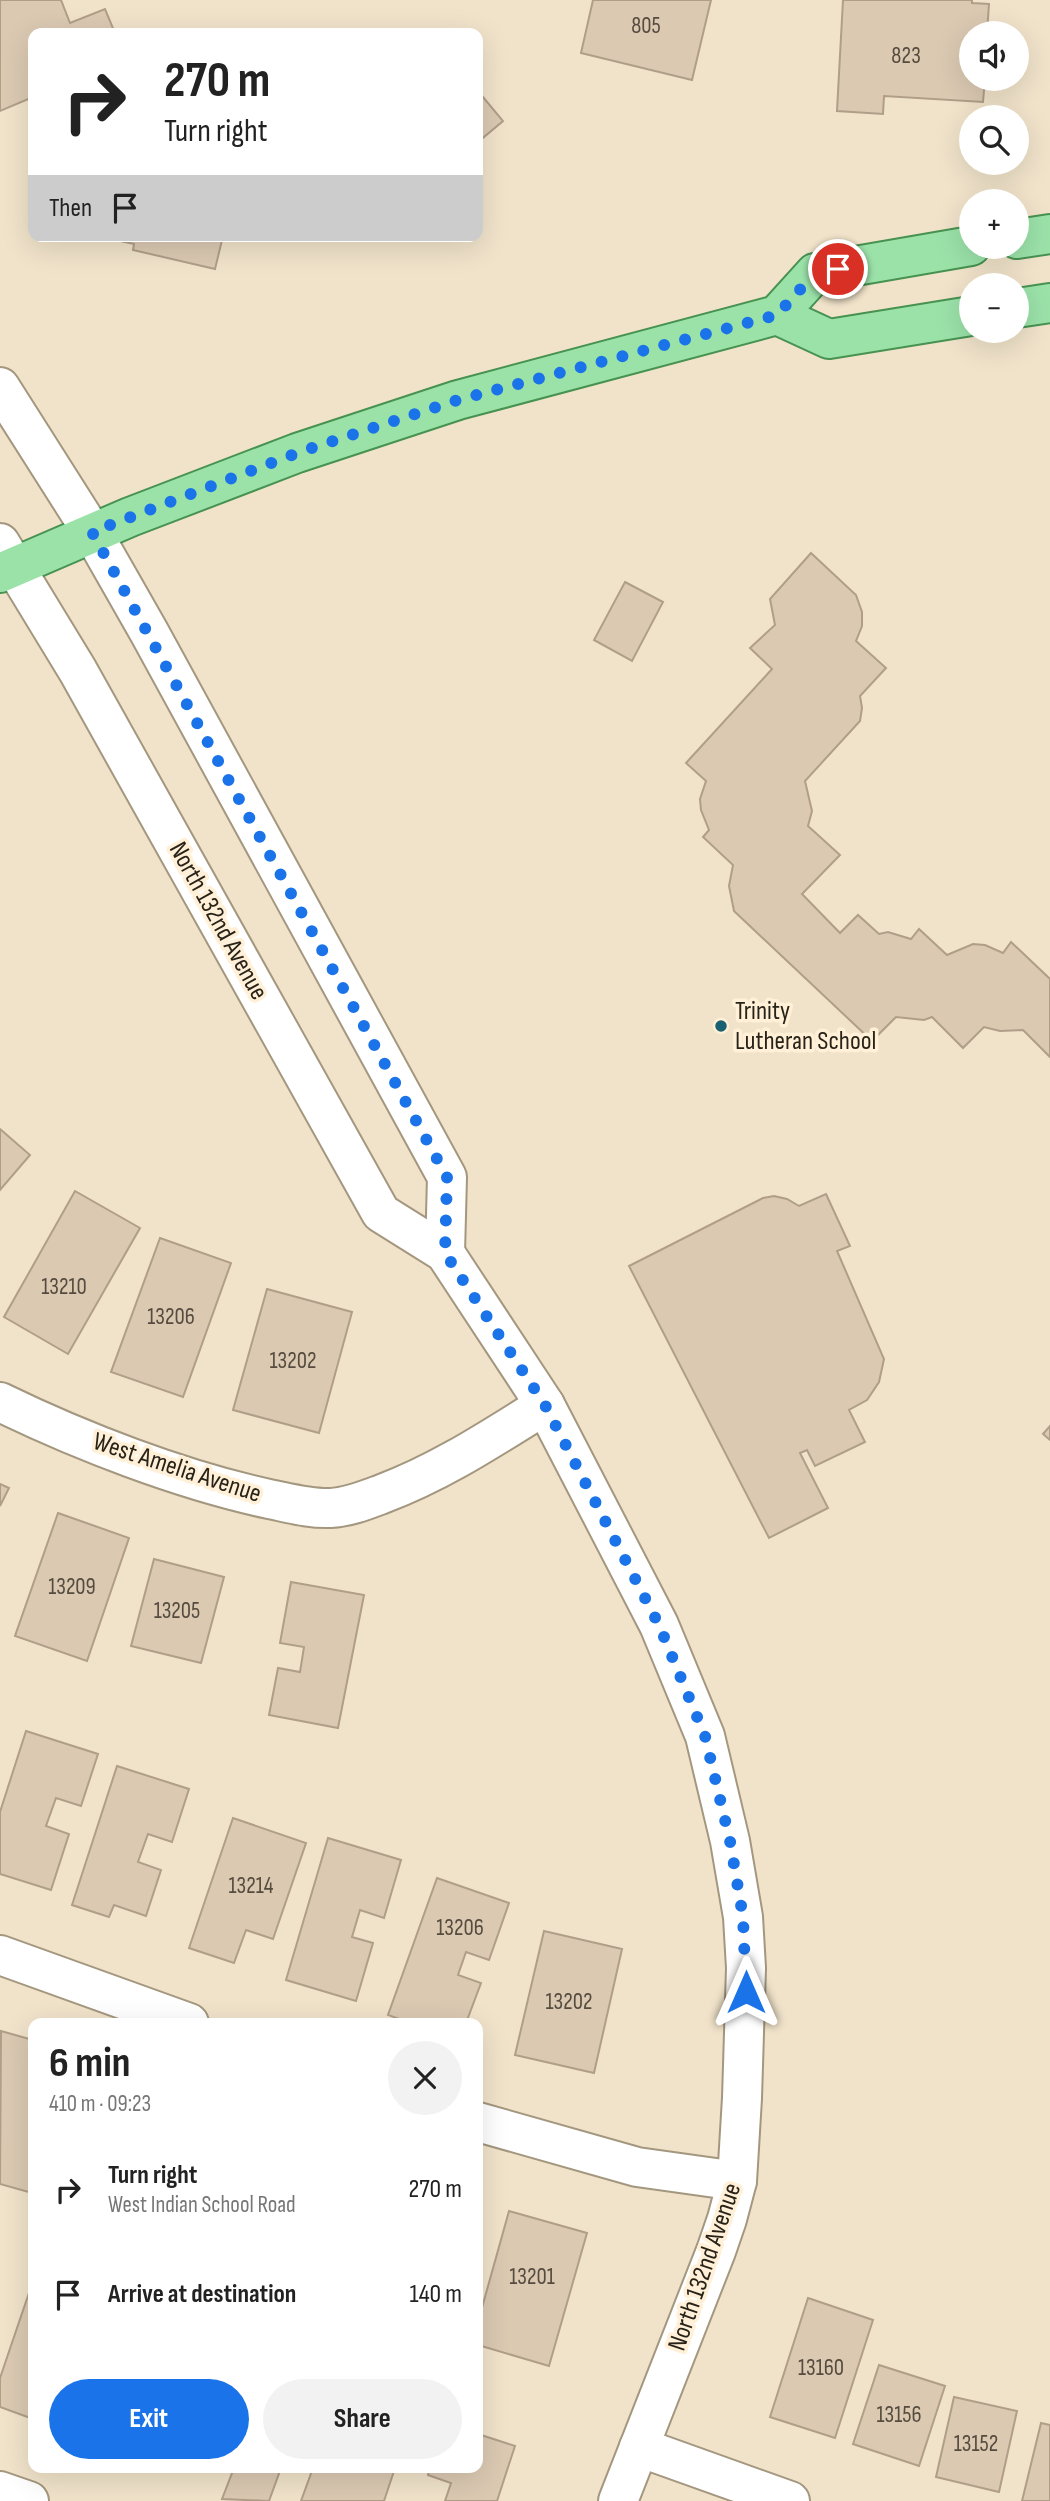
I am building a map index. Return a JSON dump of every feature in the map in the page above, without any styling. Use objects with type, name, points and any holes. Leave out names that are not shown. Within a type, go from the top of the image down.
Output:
[{"type":"main road","points":[[1029,237],[1050,234]]},
{"type":"main road","points":[[4,561],[92,532],[297,453],[458,400],[777,315],[815,273],[959,248]]},
{"type":"main road","points":[[1029,306],[1050,303]]},
{"type":"main road","points":[[777,315],[829,339],[959,318]]},
{"type":"street","points":[[0,387],[92,532],[447,1177],[445,1253]]},
{"type":"street","name":"North 132nd Avenue","points":[[4,561],[78,671],[381,1213],[445,1253],[545,1405],[659,1625],[705,1736],[730,1841],[743,1917],[746,2004],[737,2180],[720,2241],[618,2501]]},
{"type":"street","name":"West Amelia Avenue","points":[[0,1402],[114,1450],[228,1490],[305,1506],[332,1508],[360,1502],[443,1468],[545,1405]]},
{"type":"street","points":[[0,1955],[175,2018]]},
{"type":"street","points":[[483,2123],[637,2167],[737,2180]]},
{"type":"street","points":[[639,2447],[790,2501]]},
{"type":"street","points":[[0,2491],[29,2501]]},
{"type":"building","points":[[0,0],[61,0],[70,23],[105,9],[113,28],[28,28],[28,99],[0,111]]},
{"type":"building","points":[[593,0],[711,0],[692,80],[581,53]]},
{"type":"building","points":[[843,0],[972,0],[972,3],[989,4],[988,21],[959,21],[959,91],[984,91],[983,102],[884,96],[883,114],[837,111]]},
{"type":"building","points":[[483,97],[503,121],[483,138]]},
{"type":"building","points":[[125,242],[222,242],[215,269],[133,250],[134,244]]},
{"type":"building","points":[[811,553],[856,595],[862,612],[862,626],[856,641],[886,668],[860,696],[860,721],[805,781],[812,811],[808,826],[840,855],[802,894],[840,933],[858,915],[879,934],[888,932],[911,939],[919,929],[947,955],[973,944],[985,945],[1003,953],[1011,942],[1050,979],[1050,1057],[1023,1030],[1000,1031],[984,1027],[963,1048],[932,1017],[924,1020],[896,1017],[872,1041],[734,911],[729,886],[733,865],[703,837],[709,830],[701,810],[700,799],[706,781],[686,763],[772,669],[750,648],[775,625],[770,599]]},
{"type":"building","points":[[625,582],[663,602],[632,661],[594,640]]},
{"type":"building","points":[[0,1129],[30,1155],[0,1190]]},
{"type":"building","points":[[75,1191],[140,1228],[68,1354],[4,1317]]},
{"type":"building","points":[[826,1194],[850,1246],[837,1251],[884,1359],[879,1382],[867,1400],[849,1410],[865,1442],[815,1466],[807,1450],[800,1453],[828,1508],[769,1538],[629,1266],[763,1198],[774,1196],[799,1206]]},
{"type":"building","points":[[160,1238],[231,1263],[183,1397],[111,1372]]},
{"type":"building","points":[[267,1289],[352,1312],[319,1433],[233,1410]]},
{"type":"building","points":[[1050,1426],[1050,1440],[1043,1434]]},
{"type":"building","points":[[0,1484],[9,1488],[0,1506]]},
{"type":"building","points":[[58,1513],[129,1538],[87,1661],[15,1636]]},
{"type":"building","points":[[154,1559],[224,1577],[201,1663],[131,1646]]},
{"type":"building","points":[[291,1582],[364,1595],[338,1728],[269,1715],[278,1668],[300,1672],[304,1647],[280,1643]]},
{"type":"building","points":[[26,1731],[98,1754],[81,1806],[56,1798],[46,1826],[69,1834],[51,1890],[0,1874],[0,1812]]},
{"type":"building","points":[[117,1766],[189,1789],[172,1842],[148,1834],[138,1862],[161,1870],[146,1916],[114,1905],[109,1917],[72,1905]]},
{"type":"building","points":[[233,1818],[306,1843],[273,1939],[246,1930],[234,1963],[189,1948]]},
{"type":"building","points":[[328,1838],[401,1860],[384,1918],[360,1910],[352,1937],[373,1943],[356,2001],[286,1980]]},
{"type":"building","points":[[437,1878],[509,1903],[489,1960],[466,1952],[458,1975],[481,1983],[468,2018],[396,2018],[388,2015]]},
{"type":"building","points":[[544,1931],[622,1949],[594,2073],[515,2055]]},
{"type":"building","points":[[1,2031],[28,2039],[28,2192],[0,2184]]},
{"type":"building","points":[[509,2211],[587,2233],[549,2366],[483,2346],[483,2304]]},
{"type":"building","points":[[28,2296],[28,2417],[0,2407],[0,2378]]},
{"type":"building","points":[[808,2298],[873,2320],[835,2438],[770,2417]]},
{"type":"building","points":[[879,2365],[945,2386],[919,2466],[853,2444]]},
{"type":"building","points":[[954,2397],[1017,2411],[999,2492],[936,2477]]},
{"type":"building","points":[[1041,2423],[1050,2425],[1050,2501],[1022,2501]]},
{"type":"building","points":[[483,2436],[515,2446],[497,2501],[445,2501],[451,2483],[428,2475],[483,2473]]},
{"type":"building","points":[[232,2473],[279,2473],[269,2501],[222,2499]]},
{"type":"building","points":[[311,2473],[393,2473],[384,2501],[301,2501]]},
{"type":"place","name":"Trinity Lutheran School","points":[[721,1026]]},
{"type":"route","points":[[746,1992],[743,1917],[730,1841],[705,1736],[659,1625],[545,1405],[445,1253],[447,1177],[92,532],[297,453],[458,400],[777,315],[815,273],[838,269]]}]
